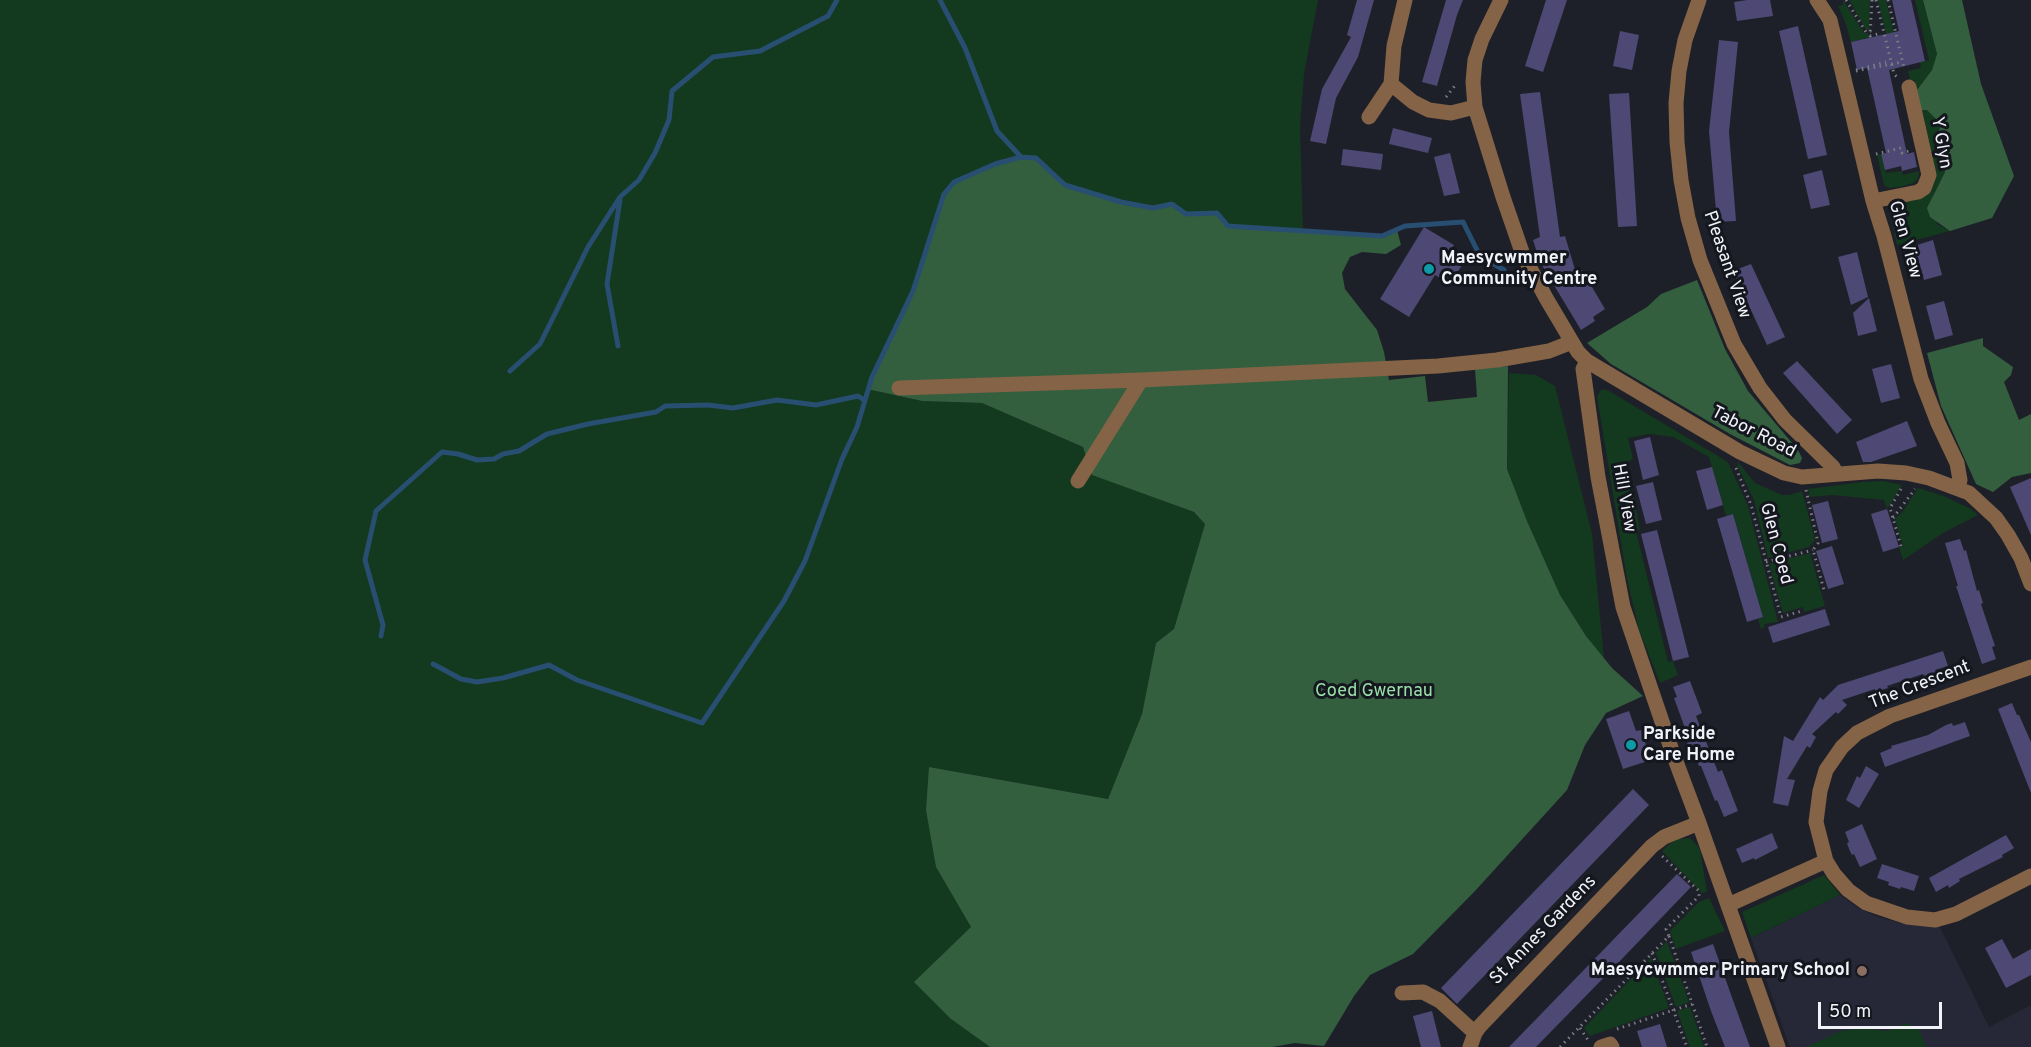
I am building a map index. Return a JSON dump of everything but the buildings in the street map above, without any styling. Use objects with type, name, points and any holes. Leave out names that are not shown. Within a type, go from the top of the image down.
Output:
[{"type":"street","points":[[1369,117],[1391,84],[1394,46],[1405,0]]},
{"type":"street","points":[[1501,0],[1482,39],[1475,60],[1473,82],[1475,107],[1523,255],[1572,342],[1587,361]]},
{"type":"street","name":"Pleasant View","points":[[1700,0],[1685,40],[1676,103],[1681,180],[1690,229],[1734,344],[1760,388],[1785,420],[1833,467],[1836,473]]},
{"type":"street","name":"Glen View","points":[[1817,0],[1830,20],[1835,35],[1873,201],[1921,379],[1960,472],[1958,488]]},
{"type":"street","points":[[1391,84],[1413,102],[1429,110],[1451,113],[1475,107]]},
{"type":"street","name":"Y Glyn","points":[[1873,201],[1918,192],[1924,188],[1929,176],[1909,87]]},
{"type":"street","points":[[899,388],[1141,380],[1438,366],[1550,351],[1572,342]]},
{"type":"street","name":"Tabor Road","points":[[1587,361],[1740,452],[1784,473],[1802,477],[1878,471],[1906,473],[1929,478],[1969,493],[1996,518],[2008,535],[2021,558],[2031,584]]},
{"type":"street","name":"Hill View","points":[[1587,361],[1583,369],[1598,477],[1623,607],[1778,1047]]},
{"type":"street","points":[[1078,481],[1141,380]]},
{"type":"street","name":"The Crescent","points":[[2031,667],[1890,716],[1857,733],[1842,747],[1826,770],[1820,791],[1816,822],[1826,861],[1848,890],[1866,903],[1907,917],[1935,920],[1956,914],[2031,876]]},
{"type":"street","name":"St Annes Gardens","points":[[1472,1040],[1652,846],[1664,837],[1699,823]]},
{"type":"street","points":[[1728,905],[1826,861]]},
{"type":"street","points":[[1402,993],[1423,992],[1440,1001],[1472,1040]]},
{"type":"path","points":[[1846,0],[1866,32],[1871,31]]},
{"type":"path","points":[[1874,0],[1870,36],[1878,34]]},
{"type":"path","points":[[1874,0],[1894,75],[1909,87]]},
{"type":"path","points":[[1888,0],[1904,68]]},
{"type":"path","points":[[1886,62],[1856,71],[1903,62]]},
{"type":"path","points":[[1873,154],[1901,148],[1902,153],[1911,151]]},
{"type":"path","name":"Glen Coed","points":[[1735,463],[1751,505],[1781,617],[1802,611]]},
{"type":"path","points":[[1901,546],[1890,508],[1904,484],[1906,473]]},
{"type":"path","name":"Glen Coed","points":[[1802,477],[1818,543],[1813,550],[1824,590]]},
{"type":"path","points":[[1893,518],[1913,492]]},
{"type":"path","points":[[1766,562],[1813,550]]},
{"type":"path","points":[[1652,846],[1699,891],[1700,896],[1666,929],[1707,1047]]},
{"type":"path","points":[[1560,1047],[1669,936]]},
{"type":"path","points":[[1652,952],[1686,1047]]},
{"type":"path","points":[[1580,1028],[1588,1040],[1604,1041],[1673,1010],[1692,1004]]},
{"type":"shaded area","name":"Maesycwmmer Primary School","points":[[1840,895],[1860,909],[1878,917],[1900,923],[1939,925],[1989,1027],[2031,1005],[2031,1047],[1790,1047],[1751,938]]},
{"type":"green space","points":[[0,0],[1318,0],[1304,74],[1300,126],[1303,231],[1228,226],[1217,213],[1186,214],[1172,204],[1153,208],[1121,202],[1065,185],[1036,158],[913,291],[867,389],[922,401],[982,403],[1083,447],[1093,475],[1194,512],[1205,524],[1174,629],[1156,643],[1142,714],[1108,799],[929,767],[936,867],[971,927],[951,1019],[990,1047],[0,1047]]},
{"type":"green space","points":[[1843,0],[1864,33],[1868,33],[1869,38],[1851,42],[1838,6],[1843,5]]},
{"type":"green space","points":[[1849,0],[1870,0],[1869,30],[1866,30]]},
{"type":"green space","points":[[1878,0],[1886,0],[1900,60],[1893,62]]},
{"type":"green space","points":[[1915,0],[1923,0],[1937,54],[1932,70],[1917,90],[1914,80],[1910,80],[1908,71],[1921,68],[1920,62],[1929,60]]},
{"type":"green space","points":[[1923,0],[1962,0],[1981,84],[2014,176],[1992,218],[1950,231],[1930,217],[1927,208],[1945,172],[1939,137],[1940,123],[1927,110],[1921,110],[1917,90],[1932,70],[1937,54]]},
{"type":"green space","points":[[1921,110],[1927,110],[1940,123],[1939,137],[1945,172],[1933,195],[1937,224],[1950,231],[1897,245],[1889,210],[1895,203],[1926,193]]},
{"type":"green space","points":[[1881,154],[1886,173],[1902,171],[1903,175],[1919,171],[1918,179],[1900,187],[1889,188],[1884,185],[1877,155]]},
{"type":"green space","name":"Coed Gwernau","points":[[1021,157],[1036,158],[1065,185],[1121,202],[1153,208],[1172,204],[1186,214],[1217,213],[1228,226],[1382,236],[1397,230],[1401,245],[1386,254],[1362,252],[1350,257],[1342,273],[1345,289],[1377,330],[1389,380],[1425,376],[1428,402],[1477,397],[1475,369],[1508,366],[1507,469],[1527,521],[1560,595],[1586,636],[1612,668],[1643,696],[1606,713],[1585,745],[1567,790],[1475,891],[1413,954],[1370,975],[1354,996],[1324,1046],[1295,1043],[1272,1047],[990,1047],[951,1019],[914,982],[971,927],[936,867],[926,810],[929,767],[1108,799],[1142,714],[1156,643],[1174,629],[1205,524],[1194,512],[1092,475],[1083,447],[982,403],[922,401],[867,389],[913,291],[944,194],[954,182],[995,164]]},
{"type":"green space","points":[[1697,280],[1725,349],[1748,391],[1798,450],[1802,458],[1800,463],[1790,465],[1730,434],[1611,364],[1587,343],[1647,307],[1661,294]]},
{"type":"green space","points":[[1983,338],[1983,346],[2013,367],[2011,375],[2004,382],[2019,420],[2031,414],[2031,473],[2012,477],[1993,492],[1976,484],[1941,406],[1927,353]]},
{"type":"green space","points":[[1509,373],[1536,375],[1555,386],[1592,534],[1604,659],[1586,636],[1560,595],[1507,469]]},
{"type":"green space","points":[[1603,389],[1728,462],[1748,506],[1778,622],[1764,624],[1764,628],[1761,629],[1758,619],[1763,617],[1736,523],[1733,514],[1726,516],[1709,457],[1673,437],[1649,434],[1628,438],[1633,459],[1627,462],[1640,530],[1636,531],[1668,662],[1673,661],[1678,675],[1660,683],[1639,630],[1627,579],[1597,397]]},
{"type":"green space","points":[[1738,462],[1755,483],[1782,495],[1802,491],[1815,540],[1809,547],[1768,558],[1754,500],[1737,465]]},
{"type":"green space","points":[[1883,481],[1902,485],[1887,509],[1884,500],[1832,495],[1810,497],[1808,489],[1862,482]]},
{"type":"green space","points":[[1918,488],[1944,496],[1971,509],[1978,515],[1943,533],[1903,560],[1899,547],[1903,546],[1895,519],[1904,510]]},
{"type":"green space","points":[[1810,553],[1825,606],[1804,612],[1803,607],[1783,613],[1769,564]]},
{"type":"green space","points":[[1690,838],[1700,850],[1707,892],[1702,893],[1662,851],[1679,839]]},
{"type":"green space","points":[[1824,875],[1840,895],[1751,938],[1742,912]]},
{"type":"green space","points":[[1709,898],[1725,931],[1676,949],[1670,931],[1699,902]]},
{"type":"green space","points":[[1667,941],[1689,1002],[1676,1007],[1656,953]]},
{"type":"green space","points":[[1651,958],[1669,1008],[1590,1036],[1584,1028]]},
{"type":"green space","points":[[1690,1007],[1704,1047],[1690,1047],[1677,1011]]},
{"type":"green space","points":[[1906,1023],[1919,1029],[1926,1047],[1806,1047],[1841,1031],[1860,1028],[1888,1031]]},
{"type":"waterway","points":[[510,371],[540,344],[588,247],[620,197],[639,180],[655,153],[669,120],[672,91],[713,57],[760,51],[828,16],[837,0]]},
{"type":"waterway","points":[[940,0],[965,48],[997,131],[1021,157]]},
{"type":"waterway","points":[[433,664],[461,679],[477,682],[503,678],[549,665],[577,680],[702,723],[784,601],[805,561],[842,459],[857,427],[872,377],[913,291],[944,194],[954,182],[995,164],[1021,157],[1036,158],[1065,185],[1121,202],[1153,208],[1172,204],[1186,214],[1217,213],[1228,226],[1382,236],[1405,226],[1463,222],[1480,256],[1504,270]]},
{"type":"waterway","points":[[618,346],[607,284],[620,200]]},
{"type":"waterway","points":[[381,636],[383,625],[365,560],[376,511],[442,452],[477,460],[494,459],[503,454],[519,451],[547,434],[656,412],[665,406],[708,405],[733,408],[777,400],[816,405],[858,396],[864,400]]},
{"type":"place","name":"Maesycwmmer Community Centre","points":[[1429,269]]},
{"type":"place","name":"Parkside Care Home","points":[[1631,745]]},
{"type":"place","name":"Maesycwmmer Primary School","points":[[1862,971]]}]
